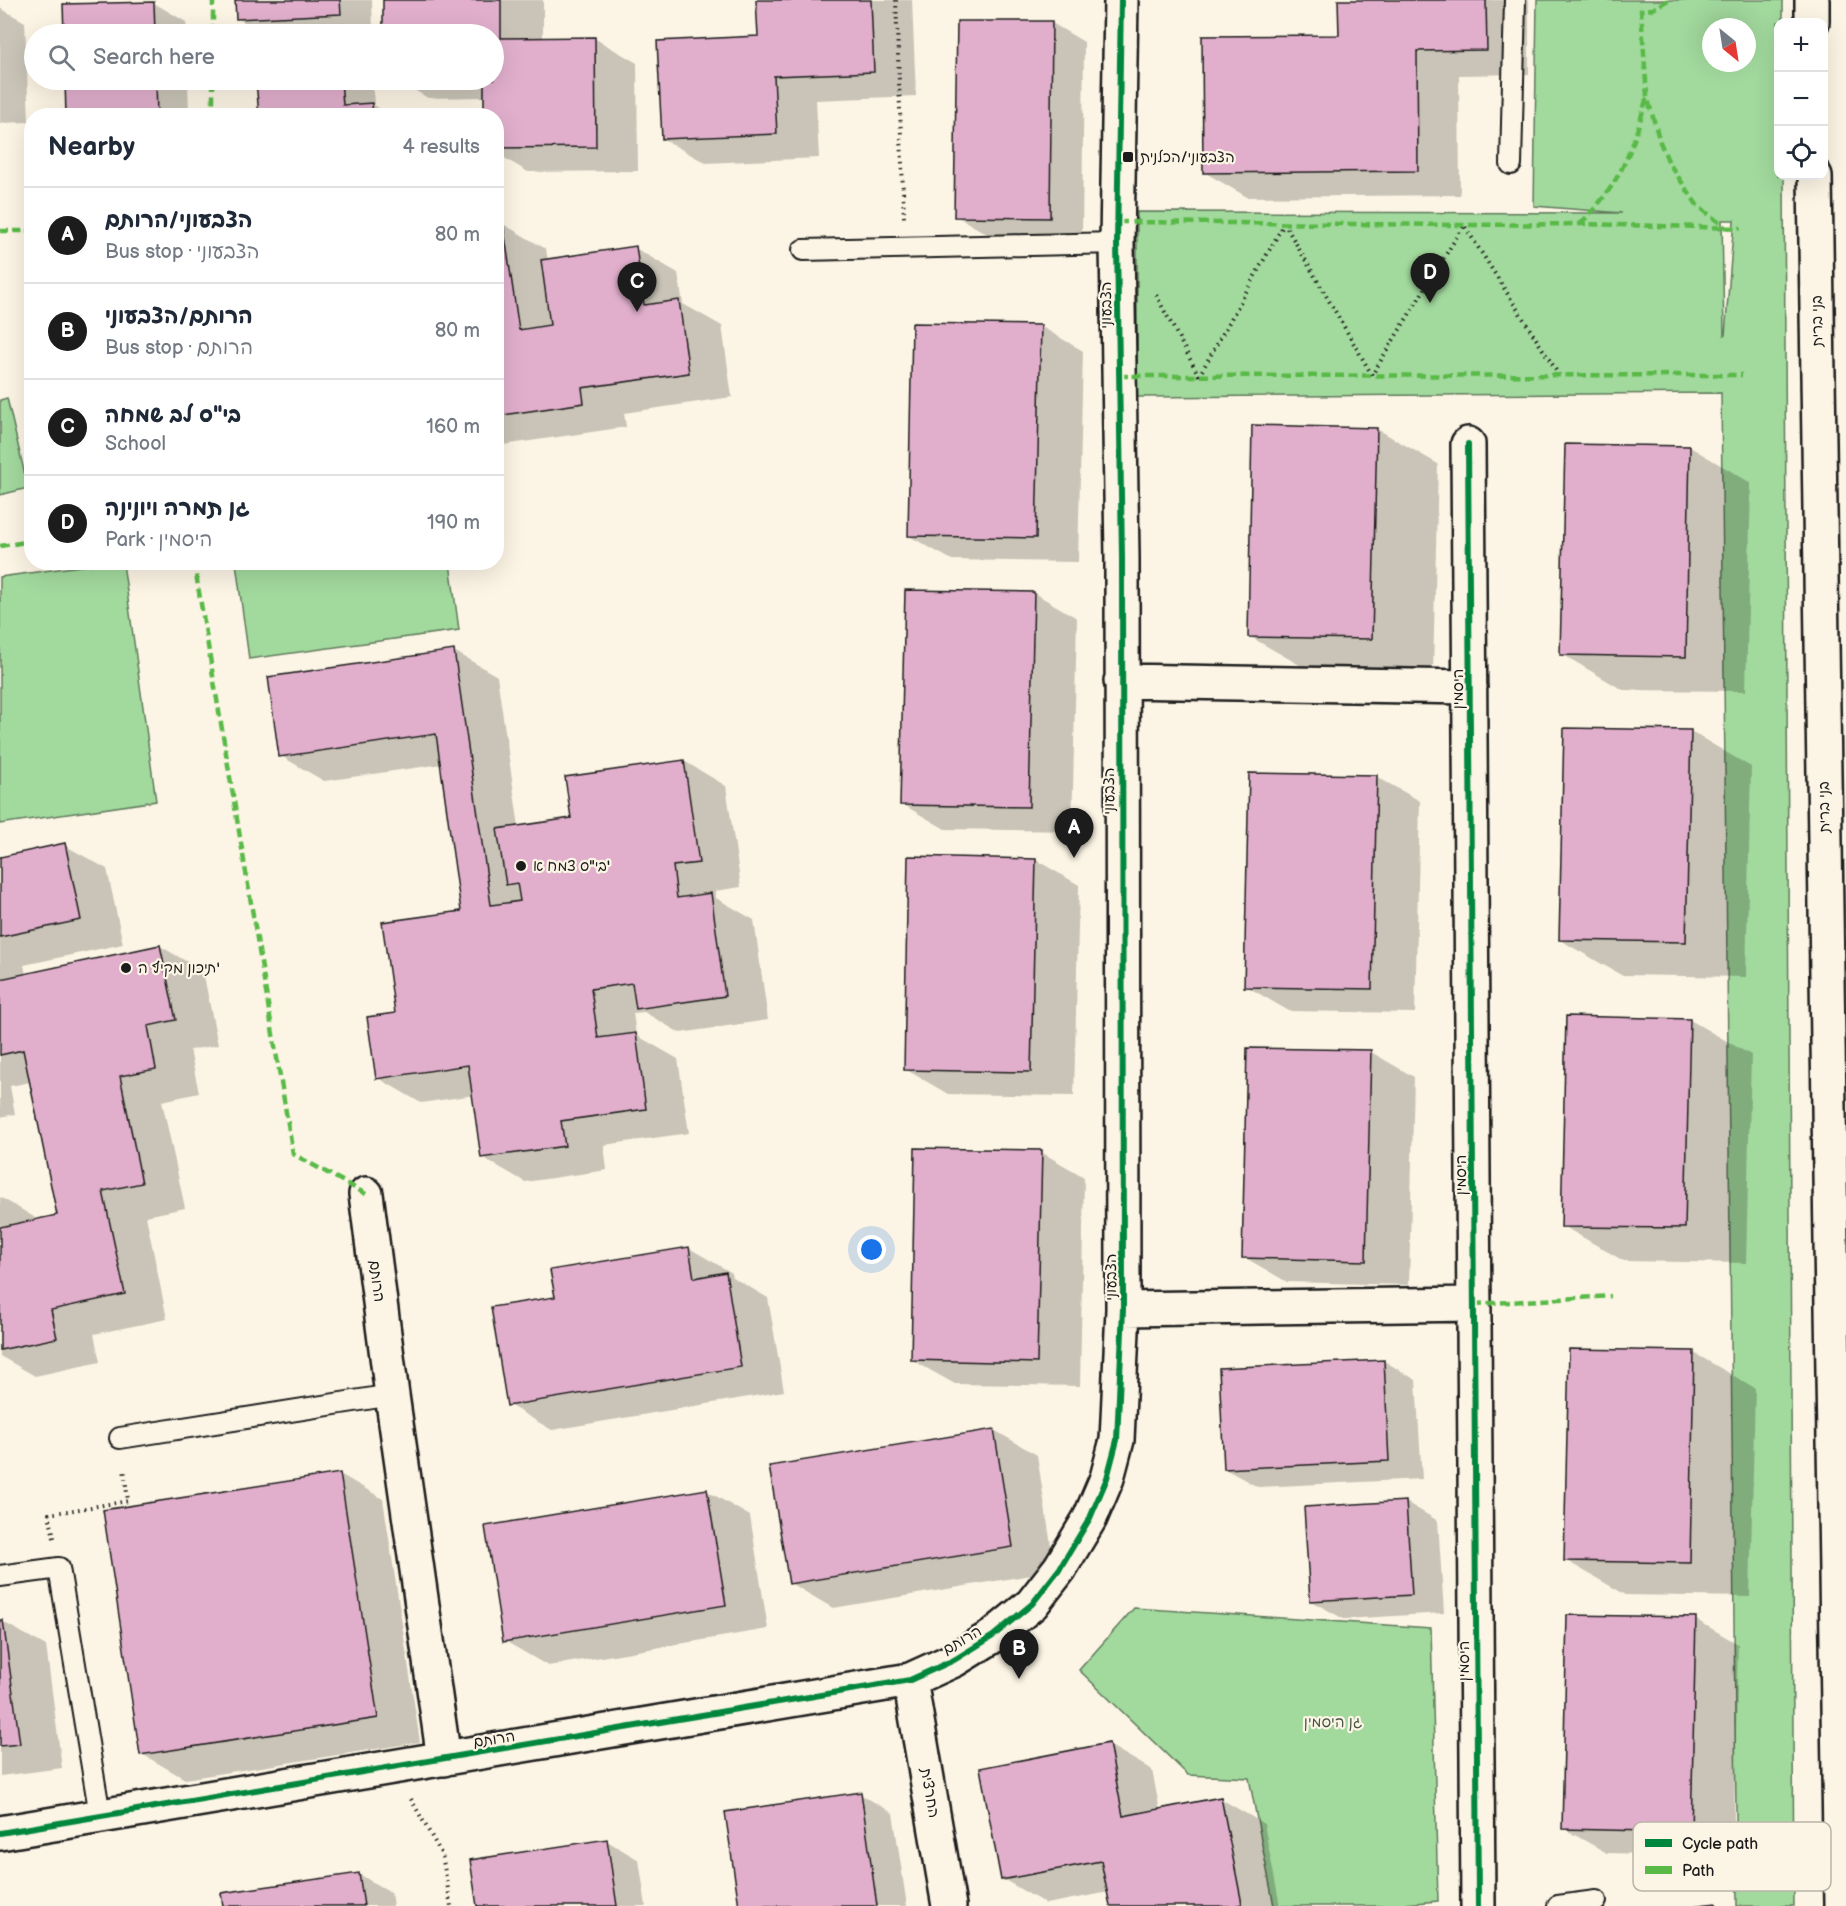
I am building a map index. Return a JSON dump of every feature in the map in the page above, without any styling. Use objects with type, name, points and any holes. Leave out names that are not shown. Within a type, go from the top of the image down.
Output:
[{"type":"street","name":"הצבעוני","points":[[1059,1568],[1090,1518],[1107,1478],[1117,1440],[1124,1309],[1122,557],[1117,243],[1121,0]]},
{"type":"street","points":[[1812,0],[1812,18]]},
{"type":"street","name":"בני ברית","points":[[1815,180],[1841,1906]]},
{"type":"street","name":"היסמין","points":[[1468,444],[1478,1906]]},
{"type":"street","name":"היסמין","points":[[1121,681],[1470,687]]},
{"type":"street","name":"הרותם","points":[[366,1194],[444,1759]]},
{"type":"street","points":[[1124,1309],[1474,1304]]},
{"type":"street","name":"הרותם","points":[[0,1833],[910,1680],[954,1660],[993,1636],[1032,1604],[1059,1568]]},
{"type":"street","name":"החרצית","points":[[910,1680],[949,1906]]},
{"type":"lane","points":[[1511,164],[1515,0]]},
{"type":"lane","points":[[803,250],[1117,243]]},
{"type":"lane","points":[[120,1438],[392,1395]]},
{"type":"lane","points":[[0,1576],[59,1568],[100,1815]]},
{"type":"lane","points":[[1558,1906],[1596,1901]]},
{"type":"path","points":[[896,0],[905,248]]},
{"type":"path","points":[[1156,294],[1199,376],[1284,223],[1372,375],[1464,225],[1558,375]]},
{"type":"path","points":[[59,1568],[49,1514],[128,1501],[120,1438]]},
{"type":"path","points":[[393,1767],[442,1856],[450,1906]]},
{"type":"green space","points":[[1537,0],[1783,0],[1783,18],[1774,18],[1774,180],[1784,180],[1794,1822],[1736,1822],[1721,393],[1137,397],[1137,212],[1622,213],[1534,206]],"holes":[[[1722,220],[1734,220],[1725,335]]]},
{"type":"green space","points":[[7,398],[24,471],[24,489],[0,495],[0,400]]},
{"type":"green space","points":[[52,570],[124,570],[156,801],[0,824],[0,577]]},
{"type":"green space","points":[[237,570],[451,570],[459,630],[249,659]]},
{"type":"green space","name":"גן היסמין","points":[[1134,1608],[1431,1628],[1438,1901],[1383,1906],[1274,1906],[1249,1778],[1188,1775],[1079,1670]]},
{"type":"green space","points":[[1737,1891],[1794,1891],[1794,1906],[1737,1906]]},
{"type":"building","points":[[235,0],[340,0],[341,14],[236,19]]},
{"type":"building","points":[[383,0],[501,0],[501,24],[383,24]]},
{"type":"building","points":[[756,0],[871,0],[874,72],[774,76],[777,134],[662,139],[657,41],[758,36]]},
{"type":"building","points":[[1338,0],[1486,0],[1487,50],[1417,51],[1418,171],[1203,173],[1202,36],[1339,35]]},
{"type":"building","points":[[154,2],[155,24],[64,24],[63,4]]},
{"type":"building","points":[[957,21],[1052,21],[1050,218],[954,217]]},
{"type":"building","points":[[595,37],[596,147],[504,148],[504,108],[484,108],[484,90],[504,90],[504,38]]},
{"type":"building","points":[[65,90],[156,90],[157,108],[66,108]]},
{"type":"building","points":[[257,90],[342,90],[343,105],[372,103],[372,108],[258,108]]},
{"type":"building","points":[[504,230],[519,330],[550,325],[541,260],[636,246],[644,305],[679,300],[689,373],[582,388],[584,403],[504,415]]},
{"type":"building","points":[[912,323],[1041,325],[1036,538],[908,536]]},
{"type":"building","points":[[1252,425],[1377,428],[1372,639],[1248,637]]},
{"type":"building","points":[[1565,444],[1690,446],[1686,657],[1560,655]]},
{"type":"building","points":[[905,590],[1034,592],[1029,807],[900,805]]},
{"type":"building","points":[[454,650],[491,905],[520,901],[517,883],[506,885],[497,829],[571,818],[565,777],[684,760],[699,863],[673,866],[677,898],[711,893],[725,996],[636,1009],[632,983],[591,989],[598,1038],[636,1033],[646,1109],[561,1121],[565,1146],[481,1158],[468,1065],[376,1079],[367,1017],[395,1013],[382,922],[461,911],[436,734],[279,757],[268,677]]},
{"type":"building","points":[[1564,728],[1691,730],[1686,942],[1559,940]]},
{"type":"building","points":[[1249,773],[1377,775],[1372,989],[1244,987]]},
{"type":"building","points":[[65,843],[81,920],[0,937],[0,857]]},
{"type":"building","points":[[908,856],[1036,859],[1031,1072],[904,1070]]},
{"type":"building","points":[[160,945],[176,1020],[148,1026],[156,1069],[120,1076],[142,1183],[103,1191],[125,1294],[51,1310],[57,1338],[0,1350],[0,1227],[57,1215],[23,1050],[0,1055],[0,979]]},
{"type":"building","points":[[1566,1016],[1690,1019],[1685,1228],[1561,1227]]},
{"type":"building","points":[[1247,1048],[1371,1050],[1366,1261],[1242,1258]]},
{"type":"building","points":[[915,1148],[1042,1150],[1037,1363],[911,1360]]},
{"type":"building","points":[[689,1247],[694,1278],[726,1272],[741,1367],[507,1406],[491,1307],[555,1297],[550,1270]]},
{"type":"building","points":[[1569,1349],[1694,1351],[1690,1563],[1564,1561]]},
{"type":"building","points":[[1384,1360],[1389,1461],[1224,1469],[1219,1368]]},
{"type":"building","points":[[994,1429],[1013,1547],[789,1584],[769,1466]]},
{"type":"building","points":[[340,1473],[378,1718],[140,1755],[103,1510]]},
{"type":"building","points":[[707,1489],[726,1605],[503,1642],[485,1526]]},
{"type":"building","points":[[1406,1501],[1412,1595],[1310,1601],[1304,1507]]},
{"type":"building","points":[[1567,1615],[1696,1617],[1691,1822],[1633,1822],[1633,1831],[1562,1829]]},
{"type":"building","points":[[0,1620],[3,1620],[20,1744],[0,1746]]},
{"type":"building","points":[[1109,1743],[1123,1816],[1221,1797],[1242,1904],[1233,1906],[1110,1906],[1101,1861],[1001,1880],[980,1768]]},
{"type":"building","points":[[861,1792],[877,1906],[739,1906],[725,1812]]},
{"type":"building","points":[[607,1839],[617,1906],[477,1906],[470,1860]]},
{"type":"building","points":[[359,1873],[364,1906],[223,1906],[221,1893]]},
{"type":"building","points":[[1716,1903],[1717,1906],[1691,1906]]},
{"type":"marked path","points":[[213,0],[213,24]]},
{"type":"marked path","points":[[1668,0],[1653,9],[1641,10],[1647,96],[1660,142],[1669,163],[1697,205],[1726,228]]},
{"type":"marked path","points":[[213,90],[213,108]]},
{"type":"marked path","points":[[1580,224],[1606,195],[1623,166],[1636,134],[1647,96]]},
{"type":"marked path","points":[[1118,222],[1580,224],[1741,228]]},
{"type":"marked path","points":[[0,231],[24,231]]},
{"type":"marked path","points":[[1119,376],[1742,375]]},
{"type":"marked path","points":[[0,546],[24,542]]},
{"type":"marked path","points":[[195,570],[293,1154],[366,1194]]},
{"type":"marked path","points":[[1474,1304],[1611,1296]]},
{"type":"cycle path","points":[[0,1833],[910,1680],[954,1660],[993,1636],[1032,1604],[1060,1568],[1090,1518],[1107,1478],[1117,1440],[1123,1309],[1122,557],[1117,243],[1121,0]]},
{"type":"cycle path","points":[[1468,444],[1478,1906]]},
{"type":"place","name":"הצבעוני/הכלנית","points":[[1128,157]]},
{"type":"place","name":"גן תמרה ויונינה","points":[[1430,303]]},
{"type":"place","name":"בי\"ס לב שמחה","points":[[637,312]]},
{"type":"place","name":"הצבעוני/הרותם","points":[[1074,858]]},
{"type":"place","name":"בי\"ס צמח א'","points":[[521,866]]},
{"type":"place","name":"תיכון מקיף ה'","points":[[126,968]]},
{"type":"place","name":"הרותם/הצבעוני","points":[[1019,1679]]}]
